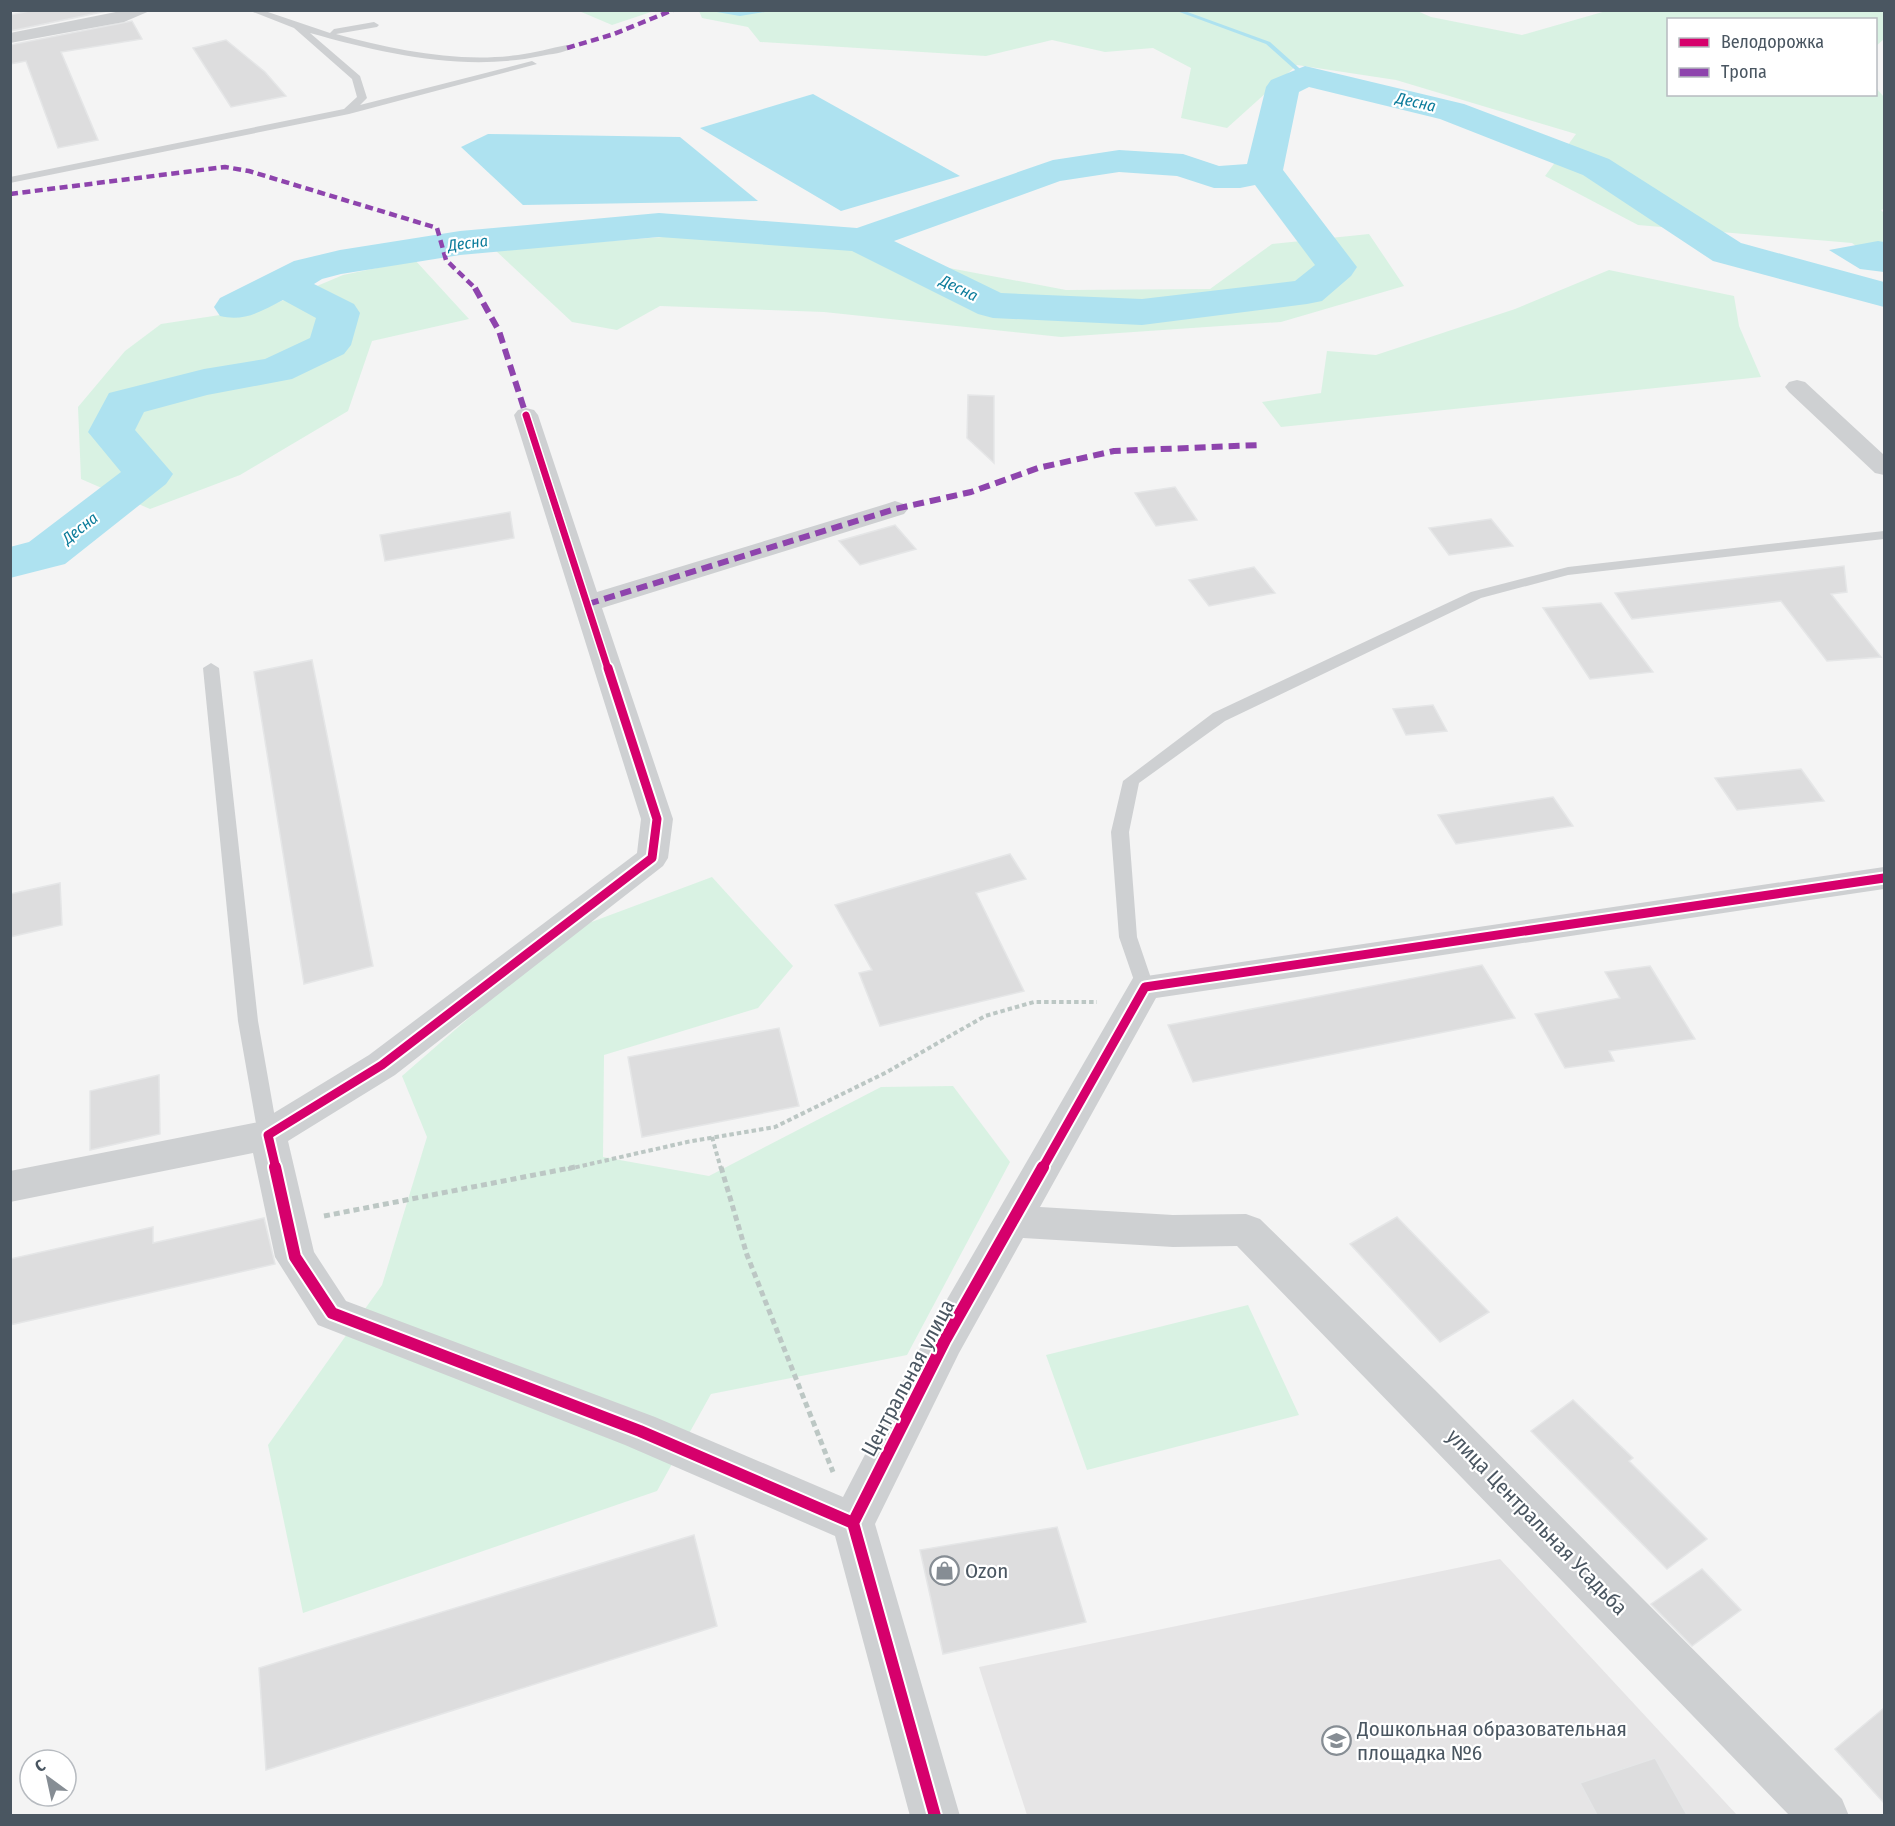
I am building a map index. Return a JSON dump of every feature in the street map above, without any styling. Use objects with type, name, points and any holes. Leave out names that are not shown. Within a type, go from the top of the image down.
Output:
[{"type":"street","points":[[10,39],[124,17],[144,10]]},
{"type":"street","points":[[1797,387],[1884,468]]},
{"type":"street","points":[[10,1187],[268,1135],[382,1065],[652,858],[657,819],[526,415]]},
{"type":"street","points":[[588,604],[895,509]]},
{"type":"street","points":[[1141,995],[1884,878]]},
{"type":"street","name":"Центральная улица","points":[[853,1523],[945,1340],[1141,995]]},
{"type":"street","points":[[268,1135],[295,1257],[332,1313],[640,1431],[853,1523],[935,1815]]},
{"type":"street","name":"улица Центральная Усадьба","points":[[1014,1222],[1173,1231],[1246,1230],[1420,1403],[1825,1815]]},
{"type":"lane","points":[[10,180],[347,111],[558,58],[567,48],[516,58],[459,59],[420,55],[299,28],[252,10]]},
{"type":"lane","points":[[324,33],[374,25]]},
{"type":"lane","points":[[299,28],[357,78],[362,98],[347,111]]},
{"type":"lane","points":[[1141,995],[1128,937],[1120,832],[1131,781],[1219,717],[1476,595],[1568,571],[1884,535]]},
{"type":"lane","points":[[211,668],[248,1021],[268,1135]]},
{"type":"path","points":[[288,1222],[519,1180],[712,1137],[775,1127],[887,1072],[985,1016],[1034,1002],[1141,995]]},
{"type":"path","points":[[712,1137],[747,1255],[853,1523]]},
{"type":"shaded area","name":"Дошкольная образовательная площадка №6","points":[[1500,1559],[1737,1815],[1027,1815],[979,1667]]},
{"type":"green space","points":[[579,10],[654,11],[612,25]]},
{"type":"green space","points":[[1415,10],[1431,17],[1522,35],[1606,11],[1884,11],[1884,39],[1877,45],[1877,18],[1667,18],[1667,96],[1877,96],[1877,89],[1884,97],[1884,209],[1881,210],[1884,213],[1884,267],[1852,243],[1638,225],[1545,176],[1576,134],[1396,80],[1297,65],[1227,128],[1181,118],[1191,68],[1153,48],[1105,52],[1052,40],[986,56],[760,42],[748,27],[702,18],[699,11]]},
{"type":"green space","points":[[1369,234],[1404,286],[1281,322],[1061,337],[824,312],[660,306],[617,330],[572,322],[495,250],[676,236],[838,247],[1066,290],[1210,289],[1272,244]]},
{"type":"green space","points":[[415,260],[469,319],[372,341],[348,411],[240,475],[150,509],[81,479],[78,407],[125,351],[161,324],[265,308],[343,275]]},
{"type":"green space","points":[[1609,270],[1734,296],[1739,326],[1761,377],[1281,427],[1262,402],[1321,393],[1327,351],[1376,355],[1515,309]]},
{"type":"green space","points":[[712,877],[793,966],[758,1008],[604,1055],[603,1157],[709,1176],[881,1087],[953,1086],[1010,1162],[907,1355],[711,1394],[657,1491],[303,1613],[268,1445],[382,1285],[427,1137],[402,1076],[570,930]]},
{"type":"green space","points":[[1248,1305],[1299,1415],[1087,1470],[1046,1355]]},
{"type":"water","points":[[813,94],[960,176],[841,211],[700,128]]},
{"type":"water","points":[[488,134],[680,137],[758,201],[523,205],[461,147]]},
{"type":"water","points":[[1878,241],[1884,242],[1884,272],[1860,269],[1829,250]]},
{"type":"building","points":[[34,10],[112,10],[10,31],[10,15]]},
{"type":"building","points":[[132,21],[142,39],[61,52],[98,140],[58,148],[26,61],[10,64],[10,45]]},
{"type":"building","points":[[226,40],[265,72],[286,96],[231,107],[193,48]]},
{"type":"building","points":[[968,395],[994,396],[994,463],[967,438]]},
{"type":"building","points":[[1175,487],[1197,520],[1156,526],[1135,493]]},
{"type":"building","points":[[510,512],[514,538],[385,561],[380,535]]},
{"type":"building","points":[[1491,519],[1513,546],[1449,555],[1429,528]]},
{"type":"building","points":[[895,525],[916,549],[860,565],[839,541]]},
{"type":"building","points":[[1844,566],[1847,592],[1831,594],[1881,657],[1827,661],[1781,601],[1632,619],[1615,593]]},
{"type":"building","points":[[1254,567],[1275,593],[1209,606],[1189,580]]},
{"type":"building","points":[[1601,603],[1653,672],[1590,679],[1543,608]]},
{"type":"building","points":[[312,660],[373,966],[304,984],[254,672]]},
{"type":"building","points":[[1433,705],[1447,731],[1406,735],[1393,709]]},
{"type":"building","points":[[1801,769],[1824,801],[1737,810],[1715,778]]},
{"type":"building","points":[[1553,797],[1573,826],[1456,844],[1438,815]]},
{"type":"building","points":[[1010,854],[1026,879],[976,893],[1024,991],[880,1026],[859,973],[872,970],[835,905]]},
{"type":"building","points":[[60,883],[62,925],[10,937],[10,894]]},
{"type":"building","points":[[1482,965],[1515,1018],[1193,1082],[1168,1025]]},
{"type":"building","points":[[1650,966],[1695,1039],[1609,1051],[1614,1061],[1565,1068],[1535,1014],[1620,998],[1605,972]]},
{"type":"building","points":[[779,1028],[799,1106],[642,1137],[628,1057]]},
{"type":"building","points":[[159,1075],[160,1134],[90,1150],[90,1091]]},
{"type":"building","points":[[1397,1217],[1489,1312],[1440,1342],[1350,1244]]},
{"type":"building","points":[[264,1218],[275,1264],[10,1325],[10,1259],[153,1227],[153,1243]]},
{"type":"building","points":[[1573,1400],[1633,1458],[1629,1461],[1707,1539],[1667,1569],[1531,1431]]},
{"type":"building","points":[[1057,1527],[1086,1622],[943,1654],[920,1550]]},
{"type":"building","points":[[694,1535],[717,1626],[266,1770],[259,1668]]},
{"type":"building","points":[[1702,1569],[1741,1610],[1692,1646],[1651,1604]]},
{"type":"building","points":[[1884,1708],[1884,1803],[1835,1749]]},
{"type":"building","points":[[1655,1758],[1687,1815],[1597,1815],[1580,1783]]},
{"type":"waterway","points":[[707,10],[740,14],[775,10]]},
{"type":"waterway","points":[[1176,10],[1268,43],[1305,76]]},
{"type":"waterway","name":"Десна","points":[[1264,171],[1283,87],[1305,76],[1452,111],[1596,167],[1727,252],[1884,295]]},
{"type":"waterway","points":[[860,240],[1053,171],[1119,161],[1183,165],[1214,177],[1240,177],[1264,171]]},
{"type":"waterway","name":"Десна","points":[[860,240],[993,305],[1142,312],[1307,292],[1337,267],[1264,171]]},
{"type":"waterway","name":"Десна","points":[[289,282],[308,270],[340,262],[460,243],[659,225],[860,240]]},
{"type":"waterway","name":"Десна","points":[[10,563],[47,553],[149,474],[111,432],[125,403],[204,382],[276,370],[329,345],[339,313],[302,296],[289,282]]},
{"type":"waterway","points":[[235,307],[289,282]]},
{"type":"marked path","points":[[567,48],[614,34],[673,10]]},
{"type":"marked path","points":[[10,194],[225,167],[249,171],[437,228],[446,260],[463,274],[477,291],[499,331],[527,418]]},
{"type":"marked path","points":[[588,604],[895,509],[971,492],[1038,468],[1114,451],[1260,445]]},
{"type":"cycle path","points":[[526,415],[657,819],[652,858],[382,1065],[268,1135],[295,1257],[332,1313],[640,1431],[853,1523]]},
{"type":"cycle path","points":[[935,1816],[853,1523],[945,1340],[1145,987],[1884,878]]},
{"type":"place","name":"Ozon","points":[[944,1571]]},
{"type":"place","name":"Дошкольная образовательная площадка №6","points":[[1336,1741]]}]
